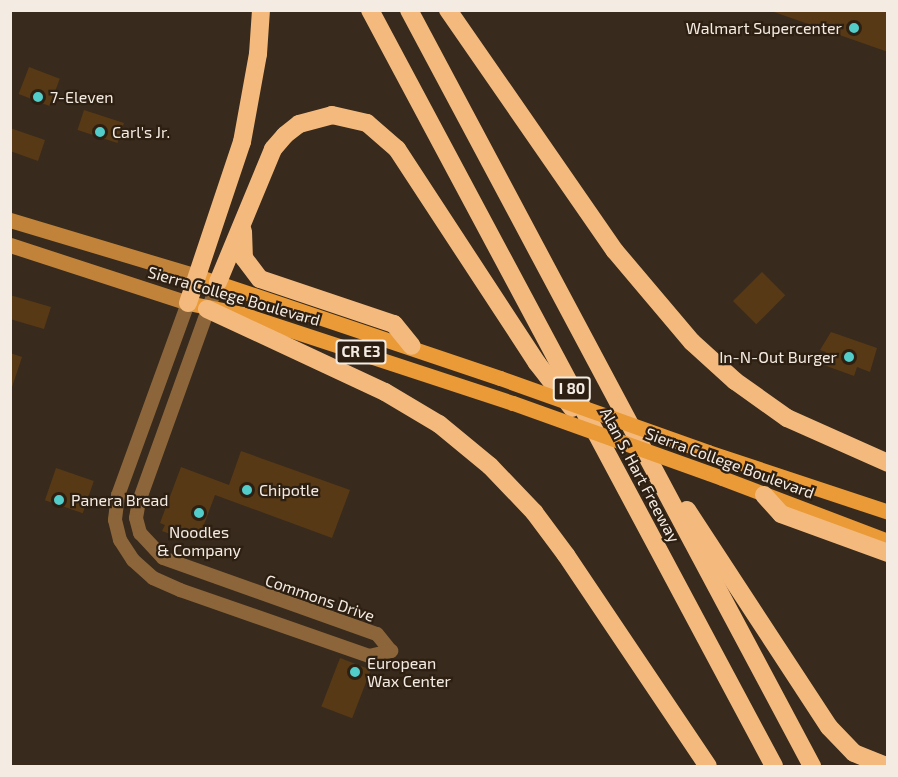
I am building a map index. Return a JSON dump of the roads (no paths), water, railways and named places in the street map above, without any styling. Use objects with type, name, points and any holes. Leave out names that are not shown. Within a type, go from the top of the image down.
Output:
[{"type":"highway","points":[[188,303],[242,142],[255,75],[261,10]]},
{"type":"highway","name":"Alan S. Hart Freeway","points":[[370,10],[774,766]]},
{"type":"highway","name":"Alan S. Hart Freeway","points":[[409,10],[812,766]]},
{"type":"highway","points":[[448,10],[615,251],[653,299],[716,366],[818,441],[888,476]]},
{"type":"highway","points":[[218,282],[243,227],[273,149],[285,135],[298,124],[332,115],[367,123],[397,149],[537,363],[604,450]]},
{"type":"highway","points":[[243,227],[244,258],[260,279],[394,324],[411,346]]},
{"type":"highway","points":[[207,309],[385,392],[439,424],[490,466],[534,512],[566,555],[708,766]]},
{"type":"highway","points":[[787,418],[888,463]]},
{"type":"highway","points":[[630,424],[829,727],[854,753],[887,766]]},
{"type":"highway","points":[[764,495],[781,514],[888,553]]},
{"type":"main road","name":"Sierra College Boulevard","points":[[10,220],[218,282],[411,346],[708,452],[888,512]]},
{"type":"main road","name":"Sierra College Boulevard","points":[[10,245],[207,309],[242,314],[513,403],[888,541]]},
{"type":"street","name":"Commons Drive","points":[[188,303],[118,495],[115,520],[120,540],[133,560],[153,578],[180,591],[369,656],[391,651],[376,634],[163,558],[140,533],[136,518],[139,501],[218,282]]},
{"type":"place","name":"Walmart Supercenter","points":[[854,28]]},
{"type":"place","name":"7-Eleven","points":[[38,97]]},
{"type":"place","name":"Carl's Jr.","points":[[100,132]]},
{"type":"place","name":"In-N-Out Burger","points":[[849,357]]},
{"type":"place","name":"Chipotle","points":[[247,490]]},
{"type":"place","name":"Panera Bread","points":[[59,500]]},
{"type":"place","name":"Noodles & Company","points":[[199,513]]},
{"type":"place","name":"European Wax Center","points":[[355,672]]}]
